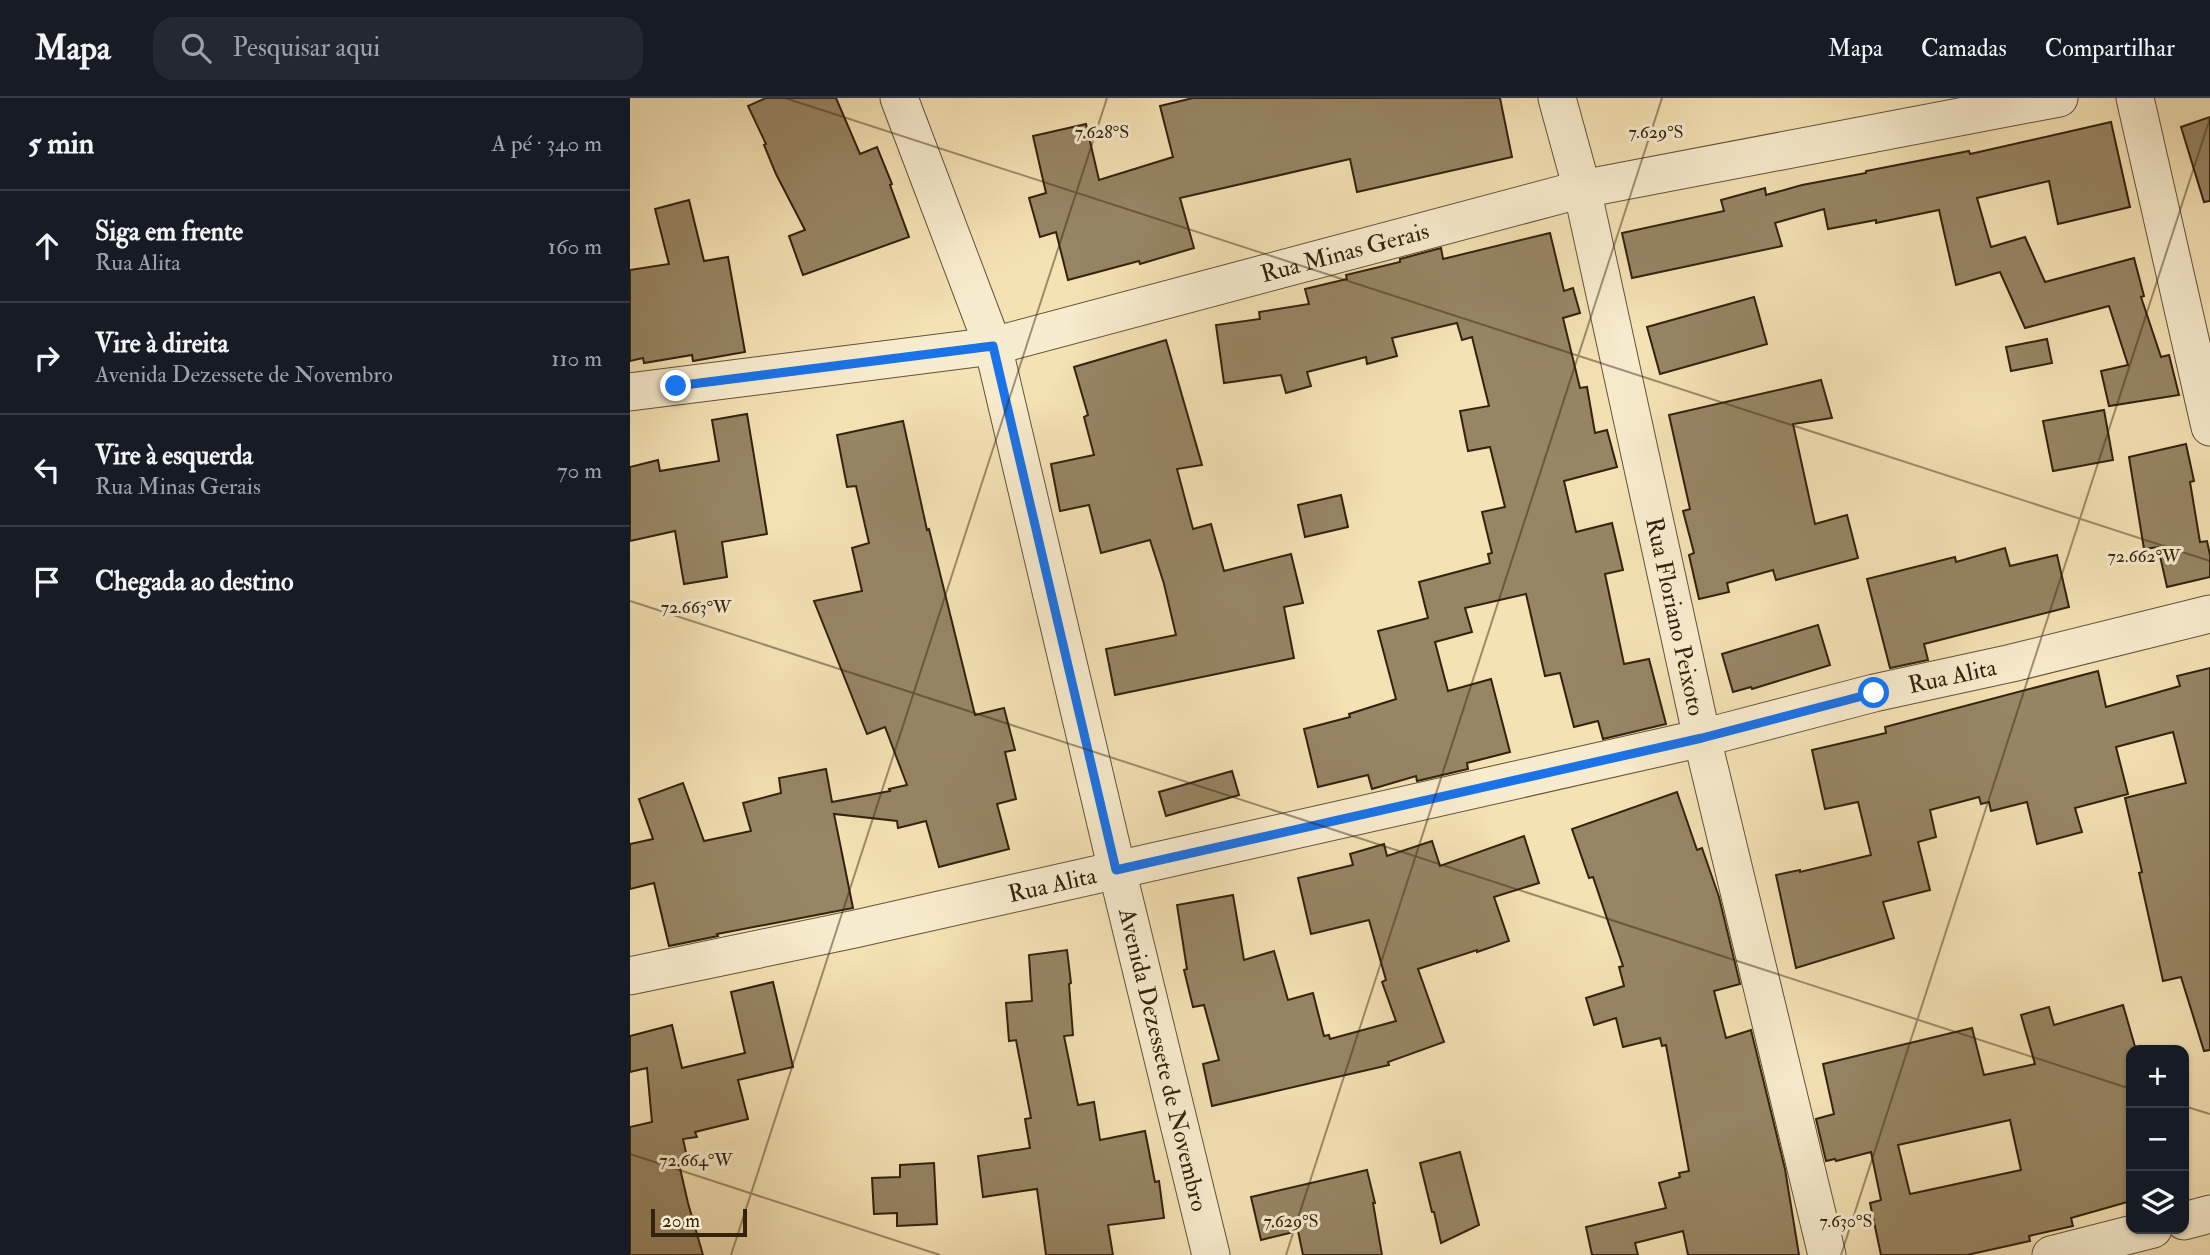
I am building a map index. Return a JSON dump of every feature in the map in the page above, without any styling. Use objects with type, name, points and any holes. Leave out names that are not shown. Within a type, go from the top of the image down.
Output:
[{"type":"street","name":"Avenida Dezessete de Novembro","points":[[899,98],[993,346],[1116,870],[1211,1255]]},
{"type":"street","name":"Rua Floriano Peixoto","points":[[1557,98],[1582,189],[1702,738],[1827,1255]]},
{"type":"street","name":"Rua Minas Gerais","points":[[630,392],[993,346],[1582,189],[2059,98]]},
{"type":"street","points":[[2135,98],[2210,427]]},
{"type":"street","name":"Rua Alita","points":[[630,976],[1702,738],[1874,693],[2012,663],[2210,614]]},
{"type":"street","points":[[2189,1220],[2210,1214]]},
{"type":"street","points":[[2051,1255],[2133,1234]]},
{"type":"building","points":[[766,98],[836,98],[860,154],[877,147],[909,237],[803,275],[789,236],[805,230],[776,174],[764,145],[766,144],[748,106]]},
{"type":"building","points":[[1193,98],[1500,98],[1512,157],[1357,192],[1350,159],[1180,198],[1194,248],[1140,264],[1139,261],[1068,280],[1056,232],[1040,237],[1029,198],[1046,193],[1033,136],[1086,124],[1099,180],[1173,157],[1160,106]]},
{"type":"building","points":[[2210,117],[2210,201],[2204,202],[2181,127]]},
{"type":"building","points":[[2111,122],[2130,207],[2058,224],[2049,181],[1977,198],[1991,247],[2025,237],[2045,282],[2134,258],[2144,296],[2141,297],[2161,357],[2169,355],[2179,395],[2109,406],[2101,371],[2128,365],[2109,306],[2025,328],[2000,272],[1956,285],[1939,210],[1876,223],[1876,220],[1828,229],[1824,209],[1775,223],[1782,246],[1632,278],[1622,233],[1724,211],[1721,200],[1765,188],[1766,195],[1866,171],[1969,151],[1970,154]]},
{"type":"building","points":[[689,200],[704,261],[728,257],[745,352],[693,361],[692,355],[644,363],[643,358],[630,361],[630,270],[669,264],[655,209]]},
{"type":"building","points":[[1550,233],[1564,291],[1573,288],[1580,313],[1563,318],[1580,388],[1587,387],[1595,433],[1607,430],[1617,467],[1564,481],[1576,532],[1612,523],[1623,570],[1605,574],[1624,664],[1649,659],[1666,724],[1603,739],[1598,721],[1574,727],[1560,673],[1545,676],[1526,594],[1465,608],[1472,632],[1435,642],[1448,691],[1491,679],[1510,752],[1467,763],[1468,769],[1417,781],[1416,776],[1372,789],[1368,775],[1318,787],[1304,729],[1350,717],[1349,714],[1396,699],[1378,631],[1428,618],[1419,582],[1490,563],[1488,554],[1492,553],[1482,512],[1505,507],[1490,447],[1468,451],[1460,411],[1489,406],[1472,337],[1462,340],[1457,323],[1392,338],[1397,356],[1367,364],[1366,357],[1307,372],[1311,386],[1286,393],[1281,375],[1224,383],[1216,325],[1260,319],[1259,312],[1309,304],[1305,289],[1347,279],[1346,275],[1400,262],[1400,259],[1441,248],[1443,259]]},
{"type":"building","points":[[1754,297],[1767,344],[1660,374],[1647,327]]},
{"type":"building","points":[[2047,339],[2052,363],[2011,371],[2006,347]]},
{"type":"building","points":[[1166,340],[1202,465],[1177,469],[1193,529],[1211,524],[1224,571],[1291,554],[1303,603],[1284,607],[1294,658],[1115,695],[1106,649],[1176,635],[1164,584],[1150,540],[1101,553],[1089,505],[1060,511],[1051,464],[1094,455],[1084,417],[1088,415],[1074,367]]},
{"type":"building","points":[[1821,380],[1832,418],[1793,424],[1815,524],[1847,515],[1858,558],[1776,580],[1773,570],[1727,583],[1729,592],[1699,599],[1689,555],[1694,553],[1683,511],[1690,509],[1669,415]]},
{"type":"building","points":[[2104,410],[2113,460],[2053,471],[2043,421]]},
{"type":"building","points":[[747,414],[767,534],[722,542],[727,577],[684,584],[675,531],[630,541],[630,467],[658,460],[660,471],[719,461],[712,420]]},
{"type":"building","points":[[903,421],[927,530],[929,529],[975,715],[1004,708],[1015,750],[1005,752],[1016,799],[997,804],[1009,849],[939,867],[926,821],[898,828],[897,821],[834,814],[853,908],[669,946],[654,883],[630,889],[630,844],[653,839],[639,799],[683,783],[704,841],[751,831],[743,803],[781,793],[779,778],[826,769],[832,802],[907,785],[885,727],[867,734],[814,601],[862,591],[852,548],[869,543],[856,486],[847,487],[837,435]]},
{"type":"building","points":[[2186,444],[2194,481],[2190,482],[2200,542],[2207,541],[2210,555],[2210,577],[2167,587],[2158,547],[2144,549],[2129,457]]},
{"type":"building","points":[[1341,495],[1348,527],[1305,537],[1298,505]]},
{"type":"building","points":[[2005,548],[2010,566],[2057,555],[2069,607],[1924,644],[1928,660],[1890,668],[1867,579],[1955,557],[1956,562]]},
{"type":"building","points":[[1818,625],[1830,665],[1752,689],[1751,687],[1733,692],[1722,654]]},
{"type":"building","points":[[2210,668],[2210,1050],[2204,1051],[2181,977],[2163,981],[2125,798],[2186,783],[2173,732],[2116,747],[2128,794],[2075,808],[2082,832],[2037,844],[2027,802],[1991,811],[1989,802],[1981,804],[1979,797],[1930,810],[1936,837],[1918,842],[1930,890],[1883,902],[1894,938],[1796,968],[1776,875],[1871,855],[1858,802],[1825,809],[1812,750],[1886,733],[1885,727],[2098,671],[2106,707],[2180,686],[2177,676]]},
{"type":"building","points":[[1232,771],[1239,795],[1166,816],[1159,792]]},
{"type":"building","points":[[1677,792],[1697,850],[1702,848],[1719,897],[1740,984],[1714,991],[1726,1038],[1751,1030],[1785,1169],[1799,1255],[1688,1255],[1683,1231],[1635,1243],[1638,1255],[1592,1255],[1586,1227],[1666,1208],[1659,1183],[1680,1177],[1679,1173],[1689,1171],[1666,1045],[1662,1046],[1660,1038],[1623,1047],[1616,1018],[1594,1025],[1586,998],[1624,986],[1619,967],[1623,966],[1593,877],[1589,878],[1572,829]]},
{"type":"building","points":[[1524,836],[1539,883],[1494,897],[1509,941],[1418,969],[1444,1042],[1388,1062],[1389,1065],[1212,1106],[1203,1064],[1219,1060],[1204,1005],[1193,1007],[1184,970],[1187,969],[1177,905],[1233,895],[1244,960],[1274,951],[1288,1000],[1313,993],[1324,1036],[1329,1035],[1330,1039],[1396,1021],[1382,982],[1386,980],[1369,920],[1311,934],[1298,878],[1353,865],[1350,854],[1384,844],[1387,856],[1432,841],[1440,866]]},
{"type":"building","points":[[1067,950],[1073,1035],[1064,1036],[1078,1105],[1094,1102],[1100,1140],[1145,1131],[1155,1182],[1159,1181],[1164,1218],[1108,1225],[1113,1255],[1046,1255],[1037,1189],[983,1197],[978,1156],[1030,1148],[1025,1119],[1031,1118],[1016,1040],[1009,1041],[1006,1003],[1032,1001],[1029,955]]},
{"type":"building","points":[[773,982],[793,1067],[738,1080],[748,1119],[695,1132],[697,1137],[683,1139],[688,1162],[679,1164],[703,1255],[630,1255],[630,1127],[652,1122],[647,1068],[630,1072],[630,1036],[672,1025],[682,1068],[745,1053],[731,992]]},
{"type":"building","points":[[2123,1005],[2135,1045],[2126,1045],[2126,1202],[2071,1218],[2073,1226],[2029,1236],[2030,1241],[1967,1255],[1881,1255],[1870,1203],[1881,1200],[1871,1152],[1826,1161],[1816,1119],[1834,1114],[1823,1064],[1972,1028],[1984,1075],[2035,1064],[2021,1015],[2049,1007],[2054,1025]],"holes":[[[2010,1120],[2021,1170],[1910,1194],[1898,1145]]]},
{"type":"building","points":[[1460,1152],[1479,1225],[1441,1243],[1420,1163]]},
{"type":"building","points":[[934,1163],[937,1224],[897,1226],[897,1213],[874,1214],[872,1178],[900,1177],[900,1165]]},
{"type":"building","points":[[1367,1170],[1375,1203],[1382,1255],[1303,1255],[1298,1231],[1261,1240],[1251,1197]]},
{"type":"route","points":[[676,386],[993,346],[1116,870],[1702,738],[1874,693]]}]
